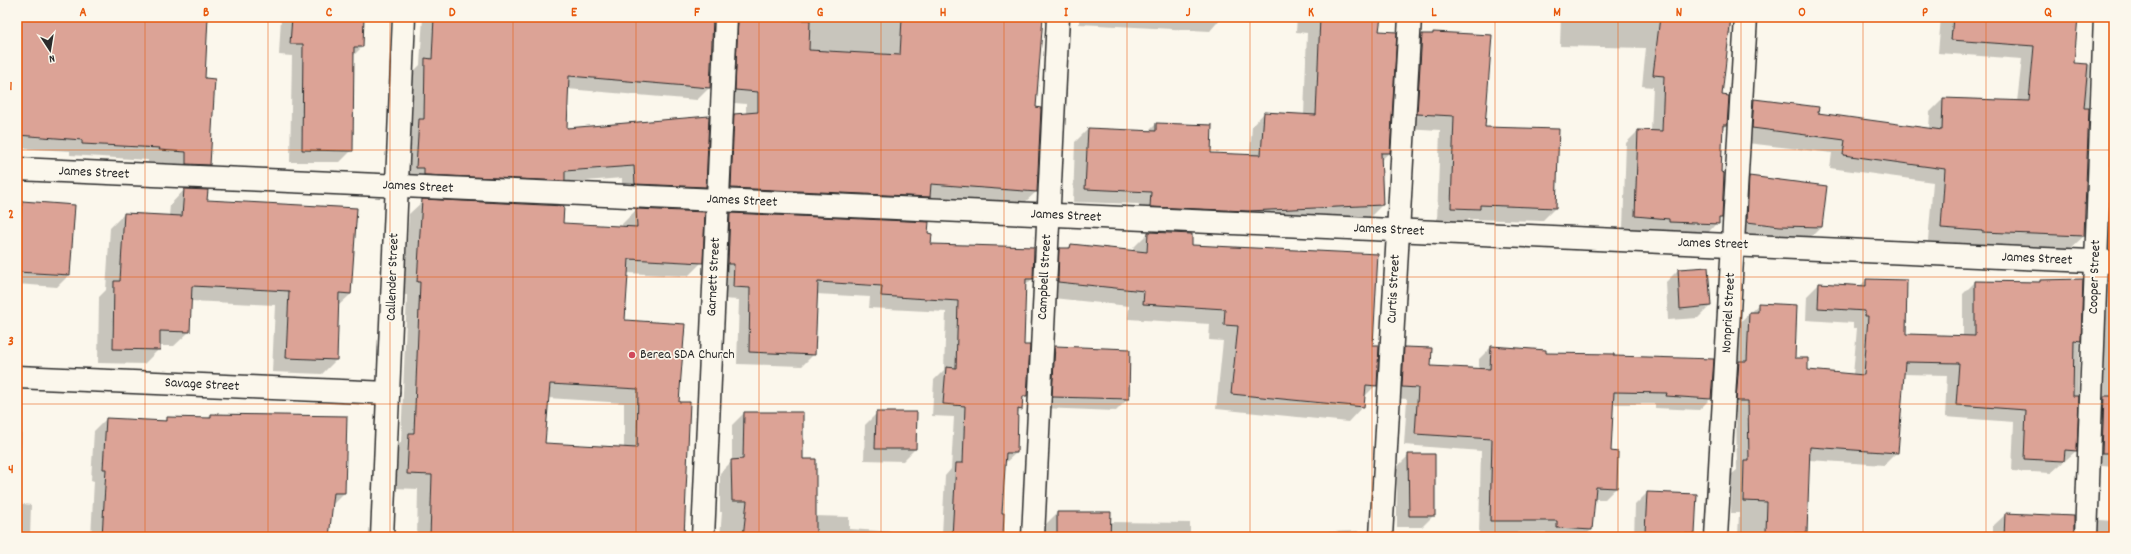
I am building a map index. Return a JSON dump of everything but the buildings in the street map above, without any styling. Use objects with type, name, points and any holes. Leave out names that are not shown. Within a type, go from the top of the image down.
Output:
[{"type":"street","name":"Callender Street","points":[[382,537],[404,17]]},
{"type":"street","name":"Garnett Street","points":[[703,537],[726,17]]},
{"type":"street","name":"Campbell Street","points":[[1033,537],[1058,17]]},
{"type":"street","name":"Curtis Street","points":[[1381,537],[1410,17]]},
{"type":"street","name":"Nonpriel Street","points":[[1716,537],[1746,17]]},
{"type":"street","name":"Cooper Street","points":[[2086,537],[2105,262],[2105,17]]},
{"type":"street","name":"James Street","points":[[17,169],[2105,262]]},
{"type":"street","name":"Savage Street","points":[[17,377],[388,393]]},
{"type":"place","name":"Berea SDA Church","points":[[632,355]]}]
